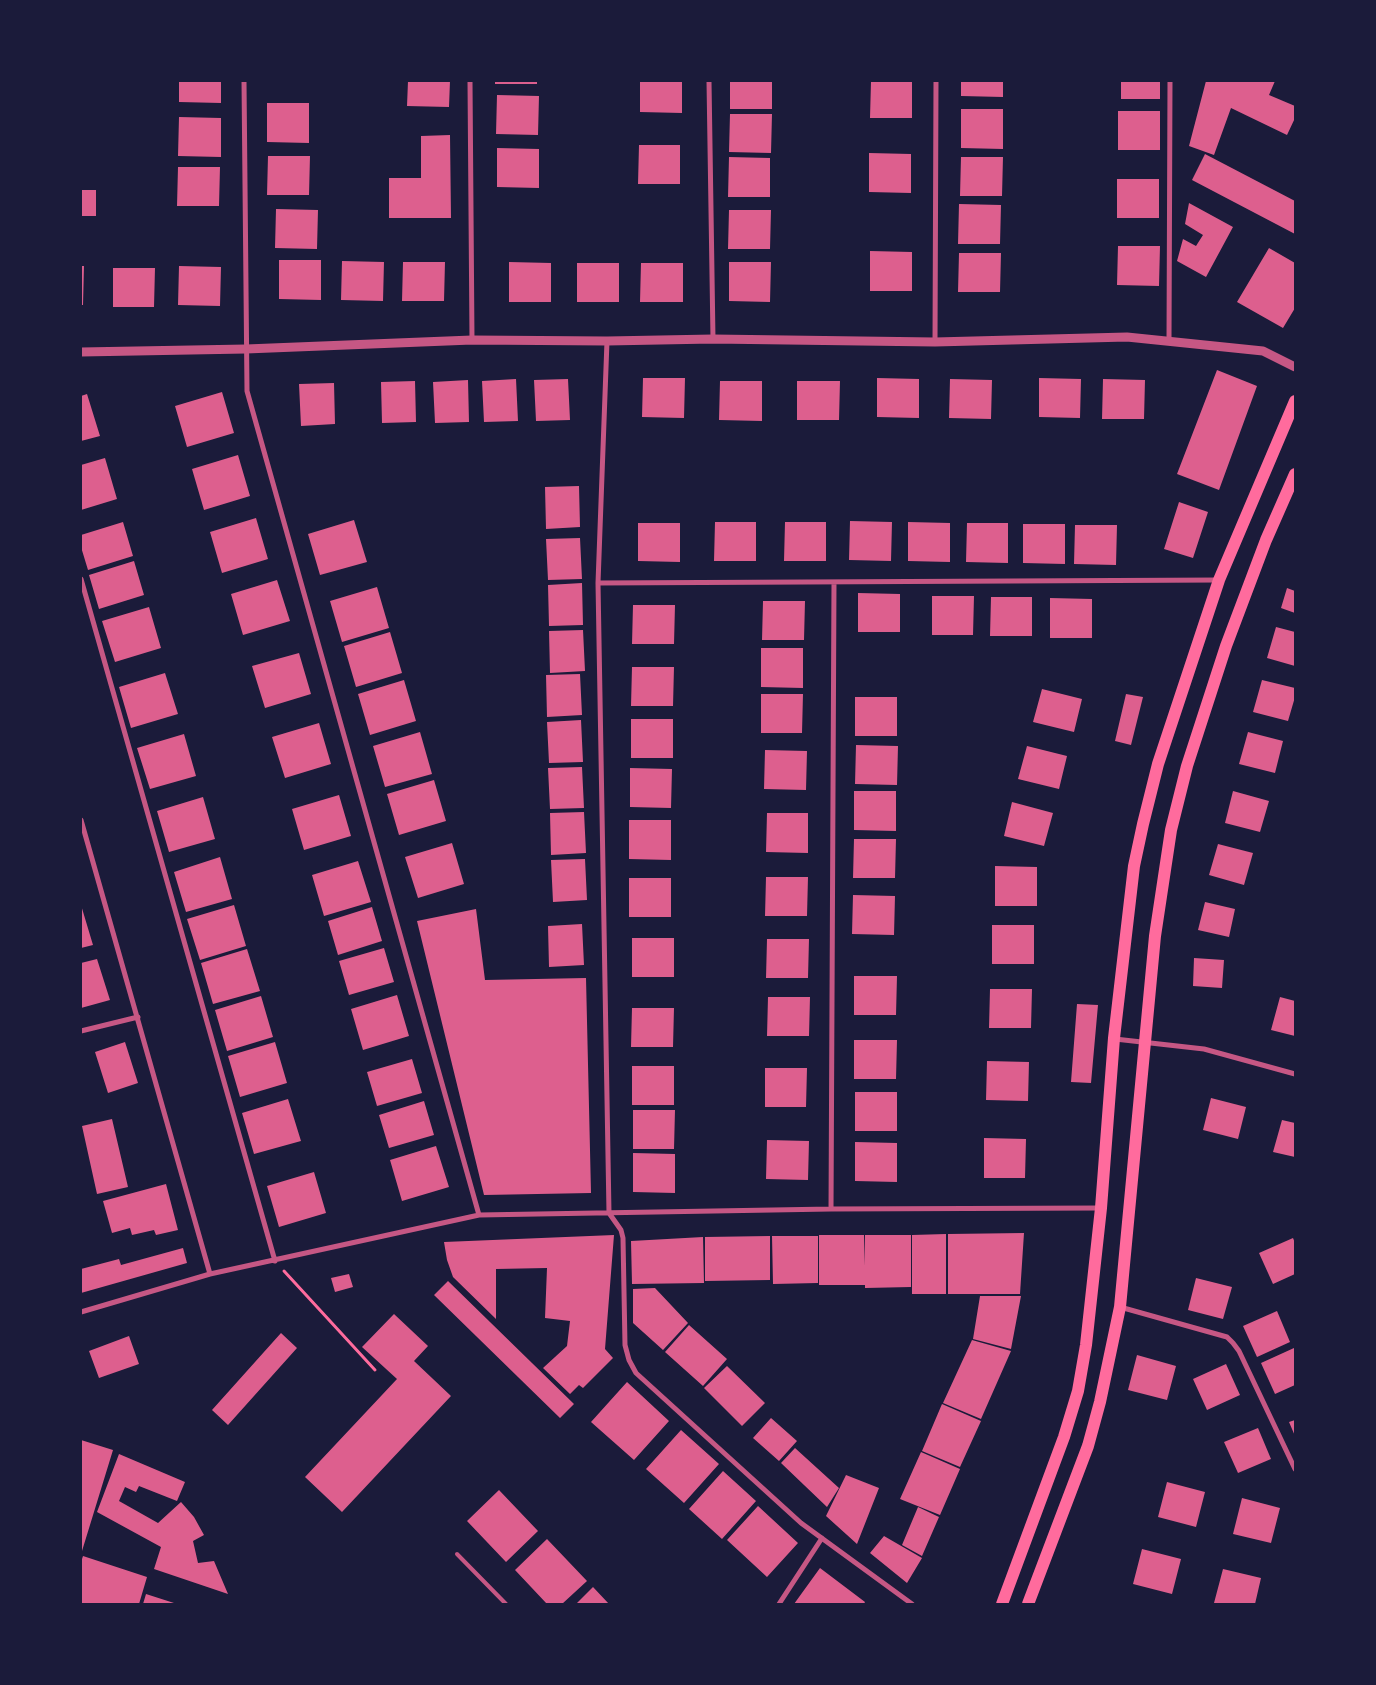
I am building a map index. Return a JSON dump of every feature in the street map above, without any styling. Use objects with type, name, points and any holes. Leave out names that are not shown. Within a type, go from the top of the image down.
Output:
[{"type":"main road","points":[[1002,1604],[1064,1437],[1078,1391],[1086,1345],[1101,1208],[1114,1038],[1134,866],[1143,824],[1158,764],[1219,580],[1295,402]]},
{"type":"main road","points":[[1028,1604],[1088,1446],[1100,1402],[1120,1306],[1160,898],[1170,830],[1187,766],[1226,646],[1266,540],[1295,474]]},
{"type":"street","points":[[244,81],[247,391],[479,1215]]},
{"type":"street","points":[[470,81],[472,340]]},
{"type":"street","points":[[709,81],[713,339]]},
{"type":"street","points":[[935,342],[936,81]]},
{"type":"street","points":[[1169,340],[1170,81]]},
{"type":"street","points":[[81,352],[246,349],[472,340],[608,341],[713,339],[935,342],[1128,337],[1263,351],[1295,367]]},
{"type":"street","points":[[608,341],[598,583],[609,1213],[621,1230],[623,1238],[625,1344],[629,1360],[636,1373],[801,1523],[912,1604]]},
{"type":"street","points":[[81,579],[275,1261]]},
{"type":"street","points":[[598,583],[1219,580]]},
{"type":"street","points":[[831,1209],[834,582]]},
{"type":"street","points":[[81,820],[210,1274]]},
{"type":"street","points":[[81,1032],[138,1017]]},
{"type":"street","points":[[1114,1038],[1204,1049],[1295,1074]]},
{"type":"street","points":[[81,1312],[210,1274],[479,1215],[831,1209],[1101,1208]]},
{"type":"street","points":[[1120,1306],[1227,1337],[1239,1351],[1295,1468]]},
{"type":"street","points":[[779,1604],[822,1538]]},
{"type":"lane","points":[[457,1554],[506,1604]]},
{"type":"path","points":[[275,1261],[375,1370]]},
{"type":"building","points":[[179,81],[221,81],[221,103],[179,102]]},
{"type":"building","points":[[408,81],[450,81],[449,107],[407,106]]},
{"type":"building","points":[[495,81],[537,81],[537,84],[495,84]]},
{"type":"building","points":[[640,81],[682,81],[682,113],[640,112]]},
{"type":"building","points":[[730,81],[772,81],[772,109],[730,109]]},
{"type":"building","points":[[871,81],[912,81],[912,118],[870,118]]},
{"type":"building","points":[[961,81],[1003,81],[1003,97],[961,96]]},
{"type":"building","points":[[1121,81],[1160,81],[1160,99],[1121,99]]},
{"type":"building","points":[[1206,81],[1275,81],[1269,95],[1295,106],[1295,118],[1287,135],[1231,108],[1214,155],[1189,146]]},
{"type":"building","points":[[497,95],[539,96],[538,135],[496,134]]},
{"type":"building","points":[[267,103],[309,103],[309,143],[267,142]]},
{"type":"building","points":[[961,109],[1003,109],[1003,149],[961,148]]},
{"type":"building","points":[[1118,111],[1160,111],[1160,150],[1118,150]]},
{"type":"building","points":[[730,114],[772,114],[771,153],[729,152]]},
{"type":"building","points":[[179,117],[221,118],[221,157],[178,156]]},
{"type":"building","points":[[450,135],[451,218],[389,218],[389,178],[421,178],[421,136]]},
{"type":"building","points":[[639,145],[680,145],[680,184],[638,184]]},
{"type":"building","points":[[497,148],[539,149],[539,188],[497,187]]},
{"type":"building","points":[[869,153],[911,154],[911,193],[869,192]]},
{"type":"building","points":[[1205,154],[1295,201],[1295,234],[1192,180]]},
{"type":"building","points":[[268,156],[310,156],[309,195],[267,195]]},
{"type":"building","points":[[729,157],[770,158],[770,197],[728,197]]},
{"type":"building","points":[[961,157],[1003,157],[1002,196],[960,196]]},
{"type":"building","points":[[178,167],[220,167],[219,206],[177,206]]},
{"type":"building","points":[[1117,179],[1159,179],[1159,218],[1117,218]]},
{"type":"building","points":[[81,190],[96,190],[96,216],[81,216]]},
{"type":"building","points":[[1189,203],[1233,227],[1206,277],[1177,261],[1183,239],[1196,246],[1203,235],[1185,224]]},
{"type":"building","points":[[959,204],[1001,205],[1000,244],[958,244]]},
{"type":"building","points":[[276,209],[318,210],[317,249],[275,248]]},
{"type":"building","points":[[729,210],[771,210],[770,249],[728,249]]},
{"type":"building","points":[[1118,246],[1160,246],[1159,286],[1117,285]]},
{"type":"building","points":[[1269,248],[1295,263],[1295,308],[1283,328],[1237,302]]},
{"type":"building","points":[[870,251],[912,252],[912,291],[870,291]]},
{"type":"building","points":[[959,253],[1001,253],[1000,292],[958,292]]},
{"type":"building","points":[[279,260],[321,260],[321,300],[279,299]]},
{"type":"building","points":[[342,261],[384,262],[383,301],[341,300]]},
{"type":"building","points":[[403,262],[445,262],[444,301],[402,301]]},
{"type":"building","points":[[509,262],[551,263],[551,302],[509,302]]},
{"type":"building","points":[[729,262],[771,262],[770,302],[729,301]]},
{"type":"building","points":[[577,263],[619,263],[619,302],[577,302]]},
{"type":"building","points":[[641,263],[683,263],[683,302],[640,302]]},
{"type":"building","points":[[81,266],[84,266],[83,305],[81,305]]},
{"type":"building","points":[[179,266],[221,267],[220,306],[178,305]]},
{"type":"building","points":[[113,268],[155,268],[154,307],[113,307]]},
{"type":"building","points":[[1217,370],[1257,386],[1219,490],[1177,474]]},
{"type":"building","points":[[643,378],[685,378],[684,418],[642,417]]},
{"type":"building","points":[[877,378],[919,379],[919,418],[877,417]]},
{"type":"building","points":[[1039,378],[1081,379],[1080,418],[1039,417]]},
{"type":"building","points":[[516,379],[518,421],[484,422],[482,381]]},
{"type":"building","points":[[568,379],[570,420],[536,421],[534,380]]},
{"type":"building","points":[[950,379],[992,380],[991,419],[949,418]]},
{"type":"building","points":[[1103,379],[1145,380],[1144,419],[1102,419]]},
{"type":"building","points":[[468,380],[469,422],[435,423],[433,382]]},
{"type":"building","points":[[415,381],[416,422],[382,423],[381,382]]},
{"type":"building","points":[[720,381],[762,381],[762,421],[719,420]]},
{"type":"building","points":[[797,381],[840,381],[839,420],[797,420]]},
{"type":"building","points":[[334,383],[335,424],[301,426],[299,384]]},
{"type":"building","points":[[222,392],[234,433],[187,447],[175,406]]},
{"type":"building","points":[[87,394],[100,436],[81,441],[81,396]]},
{"type":"building","points":[[238,455],[250,496],[204,510],[192,469]]},
{"type":"building","points":[[105,458],[117,499],[81,510],[81,465]]},
{"type":"building","points":[[579,486],[580,527],[546,529],[545,487]]},
{"type":"building","points":[[1179,502],[1208,512],[1193,558],[1164,549]]},
{"type":"building","points":[[256,518],[268,559],[222,573],[210,532]]},
{"type":"building","points":[[354,520],[367,562],[320,575],[308,534]]},
{"type":"building","points":[[850,521],[892,522],[891,561],[849,560]]},
{"type":"building","points":[[123,522],[133,556],[88,570],[81,547],[81,535]]},
{"type":"building","points":[[715,522],[756,522],[756,561],[714,561]]},
{"type":"building","points":[[785,522],[826,522],[826,561],[784,561]]},
{"type":"building","points":[[908,522],[950,523],[950,562],[908,561]]},
{"type":"building","points":[[638,523],[680,523],[680,562],[638,561]]},
{"type":"building","points":[[967,523],[1008,523],[1008,563],[966,562]]},
{"type":"building","points":[[1023,524],[1065,524],[1065,564],[1023,563]]},
{"type":"building","points":[[1075,525],[1117,525],[1116,565],[1074,564]]},
{"type":"building","points":[[580,538],[582,579],[548,580],[546,539]]},
{"type":"building","points":[[134,561],[144,595],[99,609],[89,575]]},
{"type":"building","points":[[277,580],[290,621],[243,635],[231,594]]},
{"type":"building","points":[[582,583],[583,625],[549,626],[548,585]]},
{"type":"building","points":[[377,587],[389,628],[342,642],[330,601]]},
{"type":"building","points":[[1287,588],[1295,591],[1295,613],[1281,608]]},
{"type":"building","points":[[858,593],[900,594],[900,632],[858,632]]},
{"type":"building","points":[[932,596],[974,596],[973,635],[932,635]]},
{"type":"building","points":[[991,597],[1032,597],[1032,636],[990,636]]},
{"type":"building","points":[[1050,598],[1092,599],[1092,638],[1050,638]]},
{"type":"building","points":[[763,601],[805,601],[804,640],[762,640]]},
{"type":"building","points":[[633,605],[675,605],[674,644],[632,644]]},
{"type":"building","points":[[149,607],[161,648],[115,662],[102,621]]},
{"type":"building","points":[[1276,627],[1295,632],[1295,666],[1267,658]]},
{"type":"building","points":[[583,630],[585,671],[550,673],[549,631]]},
{"type":"building","points":[[390,632],[402,673],[356,687],[344,646]]},
{"type":"building","points":[[761,648],[803,648],[803,688],[761,687]]},
{"type":"building","points":[[299,653],[311,694],[265,708],[252,666]]},
{"type":"building","points":[[632,667],[674,667],[673,706],[631,706]]},
{"type":"building","points":[[165,673],[178,714],[131,728],[119,687]]},
{"type":"building","points":[[580,674],[582,715],[547,717],[546,675]]},
{"type":"building","points":[[404,680],[416,721],[370,735],[358,694]]},
{"type":"building","points":[[1262,680],[1295,688],[1295,697],[1288,721],[1253,712]]},
{"type":"building","points":[[1042,689],[1082,699],[1074,732],[1033,722]]},
{"type":"building","points":[[761,694],[803,694],[802,733],[761,733]]},
{"type":"building","points":[[1126,694],[1143,697],[1131,745],[1115,741]]},
{"type":"building","points":[[855,697],[897,697],[897,736],[855,736]]},
{"type":"building","points":[[631,719],[673,719],[673,758],[631,758]]},
{"type":"building","points":[[581,720],[583,762],[549,763],[547,722]]},
{"type":"building","points":[[319,723],[331,764],[285,778],[272,737]]},
{"type":"building","points":[[420,732],[432,774],[385,787],[373,746]]},
{"type":"building","points":[[1248,732],[1283,741],[1275,773],[1239,764]]},
{"type":"building","points":[[184,734],[196,776],[150,789],[137,748]]},
{"type":"building","points":[[856,745],[898,746],[897,785],[855,784]]},
{"type":"building","points":[[1027,746],[1067,756],[1059,789],[1018,779]]},
{"type":"building","points":[[765,750],[807,751],[806,790],[764,789]]},
{"type":"building","points":[[582,767],[584,808],[550,809],[548,768]]},
{"type":"building","points":[[630,768],[672,769],[671,808],[630,807]]},
{"type":"building","points":[[434,780],[446,821],[399,835],[387,794]]},
{"type":"building","points":[[854,791],[896,791],[896,831],[854,830]]},
{"type":"building","points":[[1233,791],[1269,801],[1260,832],[1225,823]]},
{"type":"building","points":[[339,795],[351,836],[304,850],[292,809]]},
{"type":"building","points":[[203,797],[215,839],[169,852],[157,811]]},
{"type":"building","points":[[1012,802],[1053,813],[1044,846],[1004,836]]},
{"type":"building","points":[[584,812],[586,853],[551,855],[550,813]]},
{"type":"building","points":[[767,813],[808,813],[808,853],[766,852]]},
{"type":"building","points":[[629,820],[671,820],[671,860],[629,859]]},
{"type":"building","points":[[854,839],[896,839],[895,878],[853,878]]},
{"type":"building","points":[[452,843],[464,884],[418,898],[405,857]]},
{"type":"building","points":[[1218,844],[1253,853],[1244,885],[1209,875]]},
{"type":"building","points":[[220,857],[232,899],[186,912],[174,872]]},
{"type":"building","points":[[585,859],[587,900],[553,902],[551,860]]},
{"type":"building","points":[[358,861],[371,902],[324,916],[312,875]]},
{"type":"building","points":[[995,866],[1037,867],[1037,906],[995,906]]},
{"type":"building","points":[[766,877],[808,877],[807,916],[765,916]]},
{"type":"building","points":[[629,878],[671,878],[671,917],[629,917]]},
{"type":"building","points":[[853,895],[895,896],[894,935],[852,934]]},
{"type":"building","points":[[1205,902],[1235,909],[1229,937],[1198,930]]},
{"type":"building","points":[[81,905],[93,945],[81,948]]},
{"type":"building","points":[[234,905],[246,946],[200,960],[187,919]]},
{"type":"building","points":[[372,907],[382,941],[338,955],[328,921]]},
{"type":"building","points":[[476,909],[485,980],[586,978],[591,1193],[484,1195],[417,921]]},
{"type":"building","points":[[582,924],[584,965],[549,967],[548,926]]},
{"type":"building","points":[[992,925],[1034,925],[1034,964],[992,964]]},
{"type":"building","points":[[632,938],[674,938],[674,977],[632,977]]},
{"type":"building","points":[[767,939],[809,939],[808,978],[766,978]]},
{"type":"building","points":[[384,948],[394,982],[349,995],[339,961]]},
{"type":"building","points":[[247,949],[260,991],[213,1004],[201,963]]},
{"type":"building","points":[[1194,958],[1224,960],[1222,988],[1193,986]]},
{"type":"building","points":[[97,959],[110,1000],[81,1008],[81,963]]},
{"type":"building","points":[[854,976],[897,976],[896,1015],[854,1015]]},
{"type":"building","points":[[990,989],[1032,989],[1031,1028],[989,1028]]},
{"type":"building","points":[[397,995],[409,1036],[363,1050],[351,1009]]},
{"type":"building","points":[[261,996],[273,1037],[227,1051],[215,1010]]},
{"type":"building","points":[[768,997],[810,997],[809,1036],[767,1036]]},
{"type":"building","points":[[1280,997],[1295,1001],[1295,1036],[1271,1030]]},
{"type":"building","points":[[1077,1004],[1098,1005],[1091,1083],[1071,1082]]},
{"type":"building","points":[[632,1008],[674,1008],[673,1047],[631,1047]]},
{"type":"building","points":[[854,1040],[897,1040],[896,1079],[854,1079]]},
{"type":"building","points":[[125,1042],[138,1083],[108,1093],[95,1052]]},
{"type":"building","points":[[275,1042],[287,1083],[240,1097],[228,1056]]},
{"type":"building","points":[[412,1059],[422,1093],[377,1106],[367,1072]]},
{"type":"building","points":[[987,1061],[1029,1062],[1028,1101],[986,1100]]},
{"type":"building","points":[[632,1066],[674,1066],[674,1105],[632,1105]]},
{"type":"building","points":[[765,1068],[807,1068],[806,1107],[765,1107]]},
{"type":"building","points":[[855,1092],[897,1092],[897,1131],[855,1131]]},
{"type":"building","points":[[1211,1098],[1246,1107],[1238,1139],[1203,1130]]},
{"type":"building","points":[[288,1099],[301,1141],[254,1154],[242,1113]]},
{"type":"building","points":[[424,1101],[434,1135],[389,1148],[379,1115]]},
{"type":"building","points":[[633,1110],[675,1110],[674,1149],[633,1149]]},
{"type":"building","points":[[112,1119],[128,1187],[97,1194],[82,1126]]},
{"type":"building","points":[[1282,1120],[1295,1123],[1295,1157],[1273,1152]]},
{"type":"building","points":[[984,1138],[1026,1139],[1025,1178],[984,1178]]},
{"type":"building","points":[[767,1140],[809,1141],[808,1180],[766,1179]]},
{"type":"building","points":[[855,1142],[897,1143],[897,1182],[855,1181]]},
{"type":"building","points":[[436,1146],[449,1187],[402,1201],[390,1160]]},
{"type":"building","points":[[633,1153],[675,1154],[675,1193],[633,1192]]},
{"type":"building","points":[[314,1172],[326,1213],[279,1227],[267,1186]]},
{"type":"building","points":[[166,1184],[178,1230],[156,1235],[154,1230],[132,1235],[130,1228],[112,1233],[103,1201]]},
{"type":"building","points":[[1024,1233],[1020,1294],[948,1294],[948,1234]]},
{"type":"building","points":[[946,1234],[946,1294],[912,1294],[912,1235]]},
{"type":"building","points":[[614,1235],[605,1349],[613,1358],[583,1388],[579,1385],[570,1394],[543,1368],[567,1346],[570,1321],[545,1318],[547,1268],[496,1269],[496,1319],[453,1277],[447,1260],[444,1242]]},
{"type":"building","points":[[819,1235],[864,1235],[865,1266],[865,1235],[911,1235],[911,1287],[865,1288],[865,1285],[819,1285]]},
{"type":"building","points":[[770,1236],[770,1280],[705,1281],[705,1237]]},
{"type":"building","points":[[772,1236],[818,1236],[818,1283],[773,1284]]},
{"type":"building","points":[[703,1237],[704,1283],[632,1284],[631,1241]]},
{"type":"building","points":[[1293,1238],[1295,1243],[1295,1274],[1273,1284],[1259,1253]]},
{"type":"building","points":[[183,1248],[187,1263],[81,1293],[81,1269],[119,1259],[121,1265]]},
{"type":"building","points":[[349,1274],[353,1287],[335,1292],[331,1278]]},
{"type":"building","points":[[1196,1278],[1232,1287],[1223,1319],[1188,1310]]},
{"type":"building","points":[[448,1281],[574,1404],[560,1418],[434,1295]]},
{"type":"building","points":[[655,1288],[688,1323],[663,1350],[633,1323],[633,1289]]},
{"type":"building","points":[[980,1296],[1021,1296],[1011,1349],[973,1339]]},
{"type":"building","points":[[1277,1311],[1290,1342],[1257,1357],[1243,1326]]},
{"type":"building","points":[[394,1314],[428,1346],[414,1361],[451,1396],[342,1512],[305,1477],[397,1379],[362,1347]]},
{"type":"building","points":[[689,1325],[727,1359],[703,1386],[665,1352]]},
{"type":"building","points":[[281,1333],[297,1348],[228,1425],[212,1410]]},
{"type":"building","points":[[129,1336],[139,1364],[99,1378],[89,1351]]},
{"type":"building","points":[[972,1340],[1011,1351],[981,1419],[943,1403]]},
{"type":"building","points":[[1294,1348],[1295,1385],[1275,1394],[1261,1363]]},
{"type":"building","points":[[1137,1355],[1176,1366],[1167,1400],[1128,1390]]},
{"type":"building","points":[[1226,1364],[1240,1395],[1207,1410],[1193,1379]]},
{"type":"building","points":[[727,1366],[765,1403],[742,1426],[704,1388]]},
{"type":"building","points":[[627,1382],[669,1421],[634,1460],[591,1422]]},
{"type":"building","points":[[942,1404],[981,1421],[960,1467],[922,1451]]},
{"type":"building","points":[[771,1418],[797,1441],[779,1461],[753,1438]]},
{"type":"building","points":[[1295,1420],[1295,1436],[1289,1422]]},
{"type":"building","points":[[1258,1428],[1271,1459],[1238,1473],[1224,1442]]},
{"type":"building","points":[[681,1430],[719,1464],[684,1503],[646,1469]]},
{"type":"building","points":[[81,1440],[113,1450],[82,1551],[81,1551]]},
{"type":"building","points":[[795,1448],[839,1488],[827,1507],[781,1463]]},
{"type":"building","points":[[921,1452],[960,1469],[940,1515],[900,1499]]},
{"type":"building","points":[[119,1454],[185,1482],[177,1501],[139,1486],[136,1492],[125,1487],[119,1501],[158,1523],[181,1502],[194,1517],[204,1535],[193,1541],[198,1563],[214,1561],[228,1594],[154,1569],[161,1547],[97,1512]]},
{"type":"building","points":[[723,1471],[756,1501],[722,1539],[689,1509]]},
{"type":"building","points":[[846,1475],[879,1488],[857,1544],[826,1516]]},
{"type":"building","points":[[1167,1482],[1205,1492],[1196,1527],[1158,1517]]},
{"type":"building","points":[[499,1490],[538,1531],[506,1562],[467,1521]]},
{"type":"building","points":[[1242,1498],[1280,1508],[1271,1543],[1233,1534]]},
{"type":"building","points":[[758,1506],[798,1543],[767,1577],[727,1540]]},
{"type":"building","points":[[918,1507],[939,1517],[922,1556],[902,1545]]},
{"type":"building","points":[[884,1536],[922,1558],[907,1583],[870,1553]]},
{"type":"building","points":[[547,1539],[587,1581],[562,1604],[547,1604],[515,1570]]},
{"type":"building","points":[[1142,1549],[1181,1559],[1172,1594],[1133,1584]]},
{"type":"building","points":[[83,1556],[147,1577],[139,1604],[81,1604],[81,1562]]},
{"type":"building","points":[[820,1568],[865,1602],[864,1604],[794,1604]]},
{"type":"building","points":[[1223,1569],[1261,1578],[1255,1604],[1214,1603]]},
{"type":"building","points":[[593,1587],[609,1604],[576,1604]]},
{"type":"building","points":[[146,1594],[174,1603],[174,1604],[143,1604]]}]
